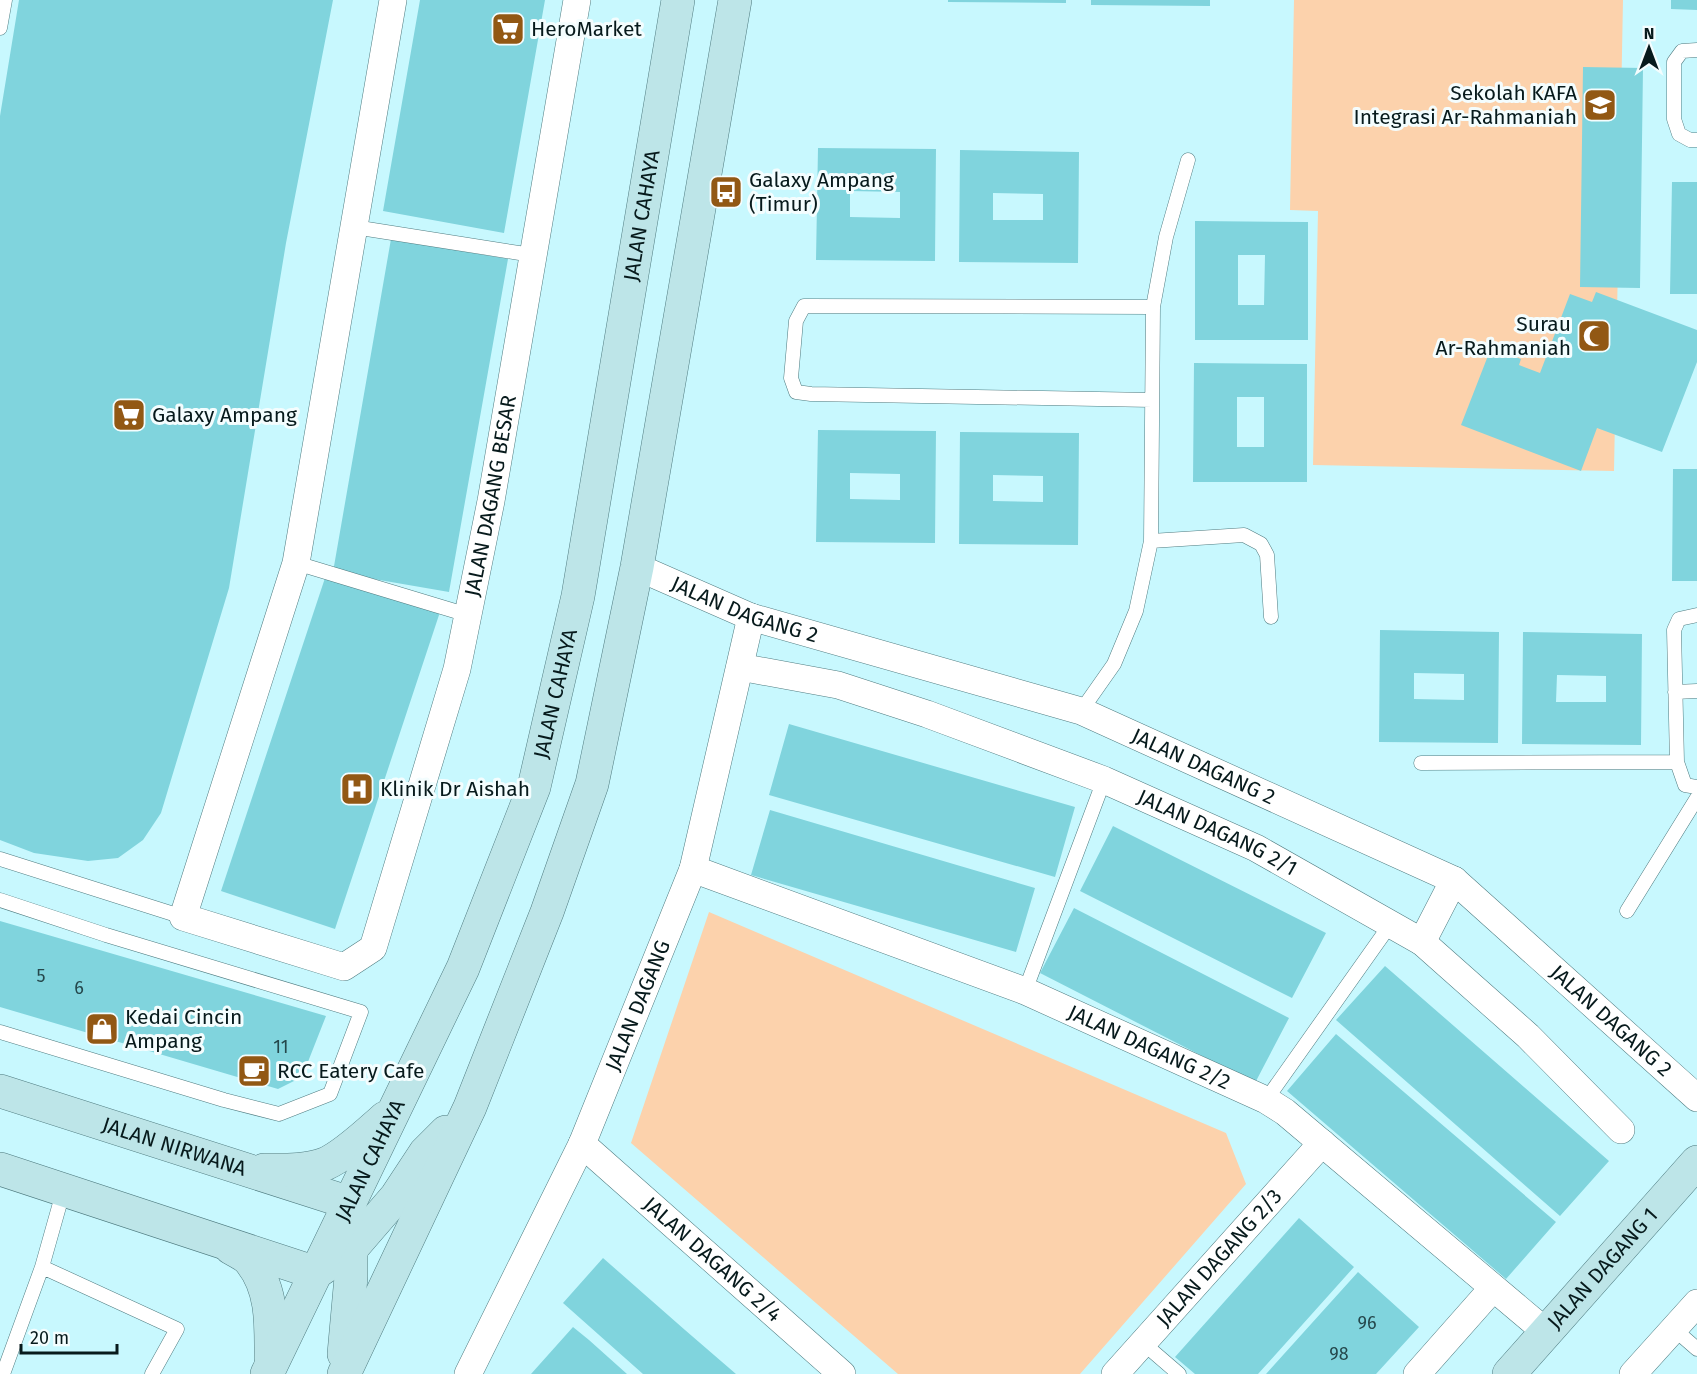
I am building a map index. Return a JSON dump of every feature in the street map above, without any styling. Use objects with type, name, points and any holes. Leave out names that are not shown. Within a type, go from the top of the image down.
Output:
[{"type":"main road","name":"JALAN CAHAYA","points":[[269,1370],[463,968],[534,787],[578,596],[678,0]]},
{"type":"main road","points":[[342,1374],[470,1107],[547,912],[592,784],[637,567],[735,0]]},
{"type":"main road","name":"JALAN NIRWANA","points":[[0,1091],[350,1203]]},
{"type":"main road","points":[[0,1169],[316,1273],[352,1248],[396,1197],[425,1154],[470,1107]]},
{"type":"main road","points":[[247,1171],[294,1169],[325,1164],[357,1142],[394,1110]]},
{"type":"main road","name":"JALAN DAGANG 1","points":[[1509,1374],[1697,1162]]},
{"type":"main road","points":[[342,1374],[349,1318],[352,1248],[350,1203]]},
{"type":"main road","points":[[217,1239],[250,1260],[264,1283],[271,1313],[269,1370]]},
{"type":"street","points":[[183,917],[296,563],[393,0]]},
{"type":"street","name":"JALAN DAGANG BESAR","points":[[183,917],[344,967],[373,948],[457,669],[491,501],[577,0]]},
{"type":"street","name":"JALAN DAGANG 2","points":[[637,567],[751,617],[1081,711],[1454,880],[1697,1098]]},
{"type":"street","name":"JALAN DAGANG","points":[[468,1374],[582,1144],[693,869],[751,617]]},
{"type":"street","name":"JALAN DAGANG 2/1","points":[[740,667],[838,685],[927,714],[1104,780],[1256,848],[1422,942],[1528,1036],[1621,1130]]},
{"type":"street","name":"JALAN DAGANG 2/2","points":[[693,869],[1025,992],[1266,1100],[1286,1112],[1546,1332]]},
{"type":"street","points":[[1422,942],[1454,880]]},
{"type":"street","name":"JALAN DAGANG 2/3","points":[[1116,1374],[1322,1143]]},
{"type":"street","name":"JALAN DAGANG 2/4","points":[[582,1144],[842,1374]]},
{"type":"street","points":[[1417,1374],[1493,1288]]},
{"type":"street","points":[[1633,1374],[1697,1304]]},
{"type":"lane","points":[[0,28],[5,0]]},
{"type":"lane","points":[[1697,50],[1682,51],[1674,62],[1674,118],[1679,134],[1690,140],[1697,140]]},
{"type":"lane","points":[[1081,711],[1114,664],[1136,611],[1151,541],[1153,307],[1166,237],[1188,160]]},
{"type":"lane","points":[[354,227],[532,255]]},
{"type":"lane","points":[[1152,400],[811,394],[796,392],[791,378],[796,321],[804,306],[1153,307]]},
{"type":"lane","points":[[1151,541],[1244,536],[1261,544],[1268,555],[1271,617]]},
{"type":"lane","points":[[296,563],[468,615]]},
{"type":"lane","points":[[1697,615],[1679,619],[1674,630],[1677,762],[1685,785],[1697,787]]},
{"type":"lane","points":[[1675,692],[1697,691]]},
{"type":"lane","points":[[1421,763],[1677,762]]},
{"type":"lane","points":[[1025,992],[1104,780]]},
{"type":"lane","points":[[1627,911],[1697,798]]},
{"type":"lane","points":[[0,859],[183,917]]},
{"type":"lane","points":[[0,900],[106,935],[361,1012],[330,1094],[279,1114],[224,1100],[0,1032]]},
{"type":"lane","points":[[1266,1100],[1390,925]]},
{"type":"lane","points":[[3,1374],[42,1268],[64,1189]]},
{"type":"lane","points":[[42,1268],[177,1329],[152,1374]]},
{"type":"lane","points":[[1674,1329],[1697,1349]]},
{"type":"lane","points":[[1143,1343],[1179,1374]]},
{"type":"shaded area","points":[[1294,0],[1623,0],[1614,471],[1313,465],[1318,211],[1290,210]]},
{"type":"shaded area","points":[[709,912],[1226,1133],[1246,1184],[1080,1374],[898,1374],[631,1143]]},
{"type":"building","name":"Galaxy Ampang","points":[[19,0],[333,0],[286,243],[229,588],[161,813],[143,840],[118,858],[88,861],[34,853],[0,840],[0,116]]},
{"type":"building","points":[[420,0],[545,0],[504,233],[383,211]]},
{"type":"building","points":[[948,0],[1066,0],[1066,3],[948,2]]},
{"type":"building","points":[[1091,0],[1210,0],[1210,6],[1091,5]]},
{"type":"building","points":[[1671,0],[1697,0],[1697,10],[1671,9]]},
{"type":"building","points":[[1583,67],[1643,68],[1640,288],[1580,287]]},
{"type":"building","points":[[818,148],[936,149],[935,261],[816,260]],"holes":[[[850,191],[900,192],[900,218],[850,217]]]},
{"type":"building","points":[[960,150],[1079,152],[1078,263],[959,262]],"holes":[[[993,193],[1043,194],[1043,220],[993,220]]]},
{"type":"building","points":[[1672,182],[1697,182],[1697,294],[1670,294]]},
{"type":"building","points":[[1195,221],[1308,222],[1308,340],[1195,340]],"holes":[[[1238,255],[1265,255],[1264,305],[1238,305]]]},
{"type":"building","points":[[391,239],[508,259],[449,592],[333,572]]},
{"type":"building","points":[[1596,292],[1697,330],[1697,362],[1662,452],[1597,428],[1581,471],[1461,425],[1491,348],[1521,359],[1519,365],[1540,373],[1570,294],[1592,302]]},
{"type":"building","points":[[1194,363],[1307,364],[1307,482],[1193,482]],"holes":[[[1237,397],[1264,397],[1264,447],[1237,447]]]},
{"type":"building","points":[[818,430],[936,431],[935,543],[816,542]],"holes":[[[850,473],[900,474],[900,500],[850,499]]]},
{"type":"building","points":[[960,432],[1079,433],[1078,545],[959,544]],"holes":[[[993,475],[1043,476],[1043,502],[993,501]]]},
{"type":"building","points":[[1673,469],[1697,469],[1697,581],[1672,581]]},
{"type":"building","points":[[326,575],[440,612],[335,929],[221,891]]},
{"type":"building","points":[[1380,630],[1499,632],[1498,743],[1379,742]],"holes":[[[1414,673],[1464,674],[1464,700],[1414,699]]]},
{"type":"building","points":[[1523,632],[1642,634],[1641,745],[1522,744]],"holes":[[[1557,675],[1606,676],[1606,702],[1556,702]]]},
{"type":"building","points":[[789,724],[1075,807],[1055,877],[769,795]]},
{"type":"building","points":[[770,810],[1035,888],[1016,952],[751,875]]},
{"type":"building","points":[[1113,826],[1326,933],[1292,998],[1080,891]]},
{"type":"building","points":[[1074,908],[1289,1018],[1255,1083],[1040,973]]},
{"type":"building","points":[[0,921],[326,1016],[302,1077],[278,1089],[0,1007]]},
{"type":"building","points":[[1385,966],[1609,1161],[1560,1216],[1336,1020]]},
{"type":"building","points":[[1336,1034],[1556,1222],[1506,1279],[1287,1091]]},
{"type":"building","points":[[1299,1218],[1354,1267],[1258,1374],[1195,1374],[1175,1357]]},
{"type":"building","points":[[603,1258],[736,1374],[643,1374],[563,1303]]},
{"type":"building","points":[[1358,1272],[1419,1327],[1376,1374],[1266,1374]]},
{"type":"building","points":[[573,1327],[589,1340],[627,1374],[531,1374]]},
{"type":"place","name":"HeroMarket","points":[[508,29]]},
{"type":"place","name":"Sekolah KAFA Integrasi Ar-Rahmaniah","points":[[1600,105]]},
{"type":"place","name":"Galaxy Ampang (Timur)","points":[[726,192]]},
{"type":"place","name":"Surau Ar-Rahmaniah","points":[[1594,336]]},
{"type":"place","name":"Galaxy Ampang","points":[[129,415]]},
{"type":"place","name":"Klinik Dr Aishah","points":[[357,789]]},
{"type":"place","name":"Kedai Cincin Ampang","points":[[102,1029]]},
{"type":"place","name":"RCC Eatery Cafe","points":[[254,1071]]}]
